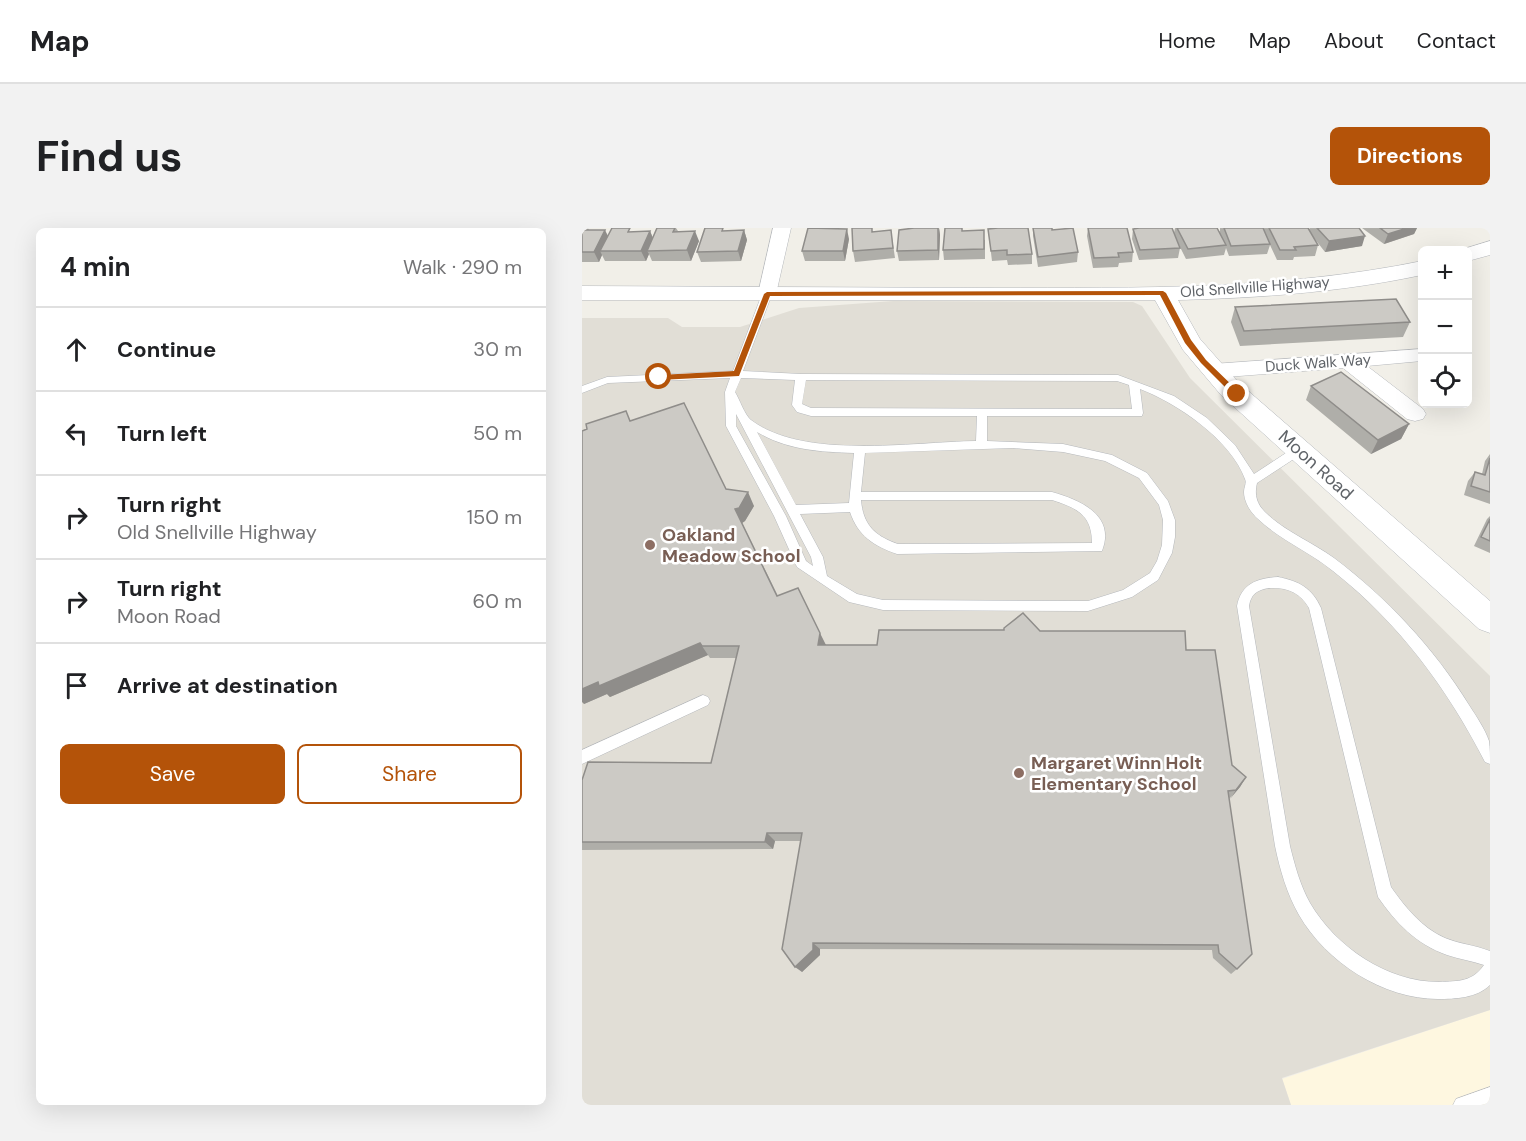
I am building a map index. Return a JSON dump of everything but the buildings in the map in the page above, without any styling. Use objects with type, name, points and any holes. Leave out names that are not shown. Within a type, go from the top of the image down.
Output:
[{"type":"street","points":[[767,294],[782,228]]},
{"type":"street","points":[[1472,253],[1490,248]]},
{"type":"street","name":"Old Snellville Highway","points":[[582,293],[1163,293],[1298,287],[1387,276],[1418,269]]},
{"type":"street","name":"Moon Road","points":[[1163,293],[1188,341],[1213,371],[1490,620]]},
{"type":"street","name":"Duck Walk Way","points":[[1213,371],[1418,355]]},
{"type":"street","points":[[1348,361],[1415,414]]},
{"type":"lane","points":[[747,422],[784,441],[830,448],[981,444],[1084,449],[1114,458],[1143,476],[1161,496],[1169,517],[1170,535],[1167,555],[1156,576],[1112,600],[1088,606],[883,605],[854,598],[801,564],[780,516],[731,426],[730,392],[767,294]]},
{"type":"lane","points":[[582,390],[607,381],[737,374],[801,377],[1118,378],[1161,392],[1211,428],[1229,444],[1252,481]]},
{"type":"lane","points":[[801,377],[797,405],[805,411],[1138,413],[1134,383]]},
{"type":"lane","points":[[730,392],[817,556],[821,576]]},
{"type":"lane","points":[[981,444],[982,413]]},
{"type":"lane","points":[[792,510],[854,501],[1052,496],[1067,500],[1087,512],[1096,524],[1098,548],[897,549],[879,544],[866,535],[854,501],[860,449]]},
{"type":"lane","points":[[1299,450],[1252,481],[1249,488],[1252,504],[1264,518],[1305,544],[1354,581],[1420,647],[1460,702],[1490,757]]},
{"type":"lane","points":[[1490,959],[1448,947],[1425,935],[1407,922],[1384,891],[1315,608],[1308,595],[1294,586],[1281,582],[1254,588],[1246,594],[1243,606],[1283,842],[1290,873],[1304,908],[1317,927],[1338,948],[1361,966],[1403,987],[1428,991],[1452,989],[1479,984],[1490,971]]},
{"type":"lane","points":[[582,758],[703,701]]},
{"type":"lane","points":[[1462,1105],[1490,1096]]},
{"type":"shaded area","points":[[893,301],[1133,302],[1142,306],[1190,378],[1490,676],[1490,1010],[1282,1078],[1291,1105],[582,1105],[582,318],[668,318],[682,327],[740,327],[799,308]]},
{"type":"shaded area","points":[[1490,1010],[1490,1105],[1291,1105],[1282,1079]]},
{"type":"place","name":"Oakland Meadow School","points":[[650,545]]},
{"type":"place","name":"Margaret Winn Holt Elementary School","points":[[1019,773]]},
{"type":"route","points":[[659,377],[737,374],[767,294],[1086,295],[1163,293],[1170,310],[1203,362],[1237,394]]}]
